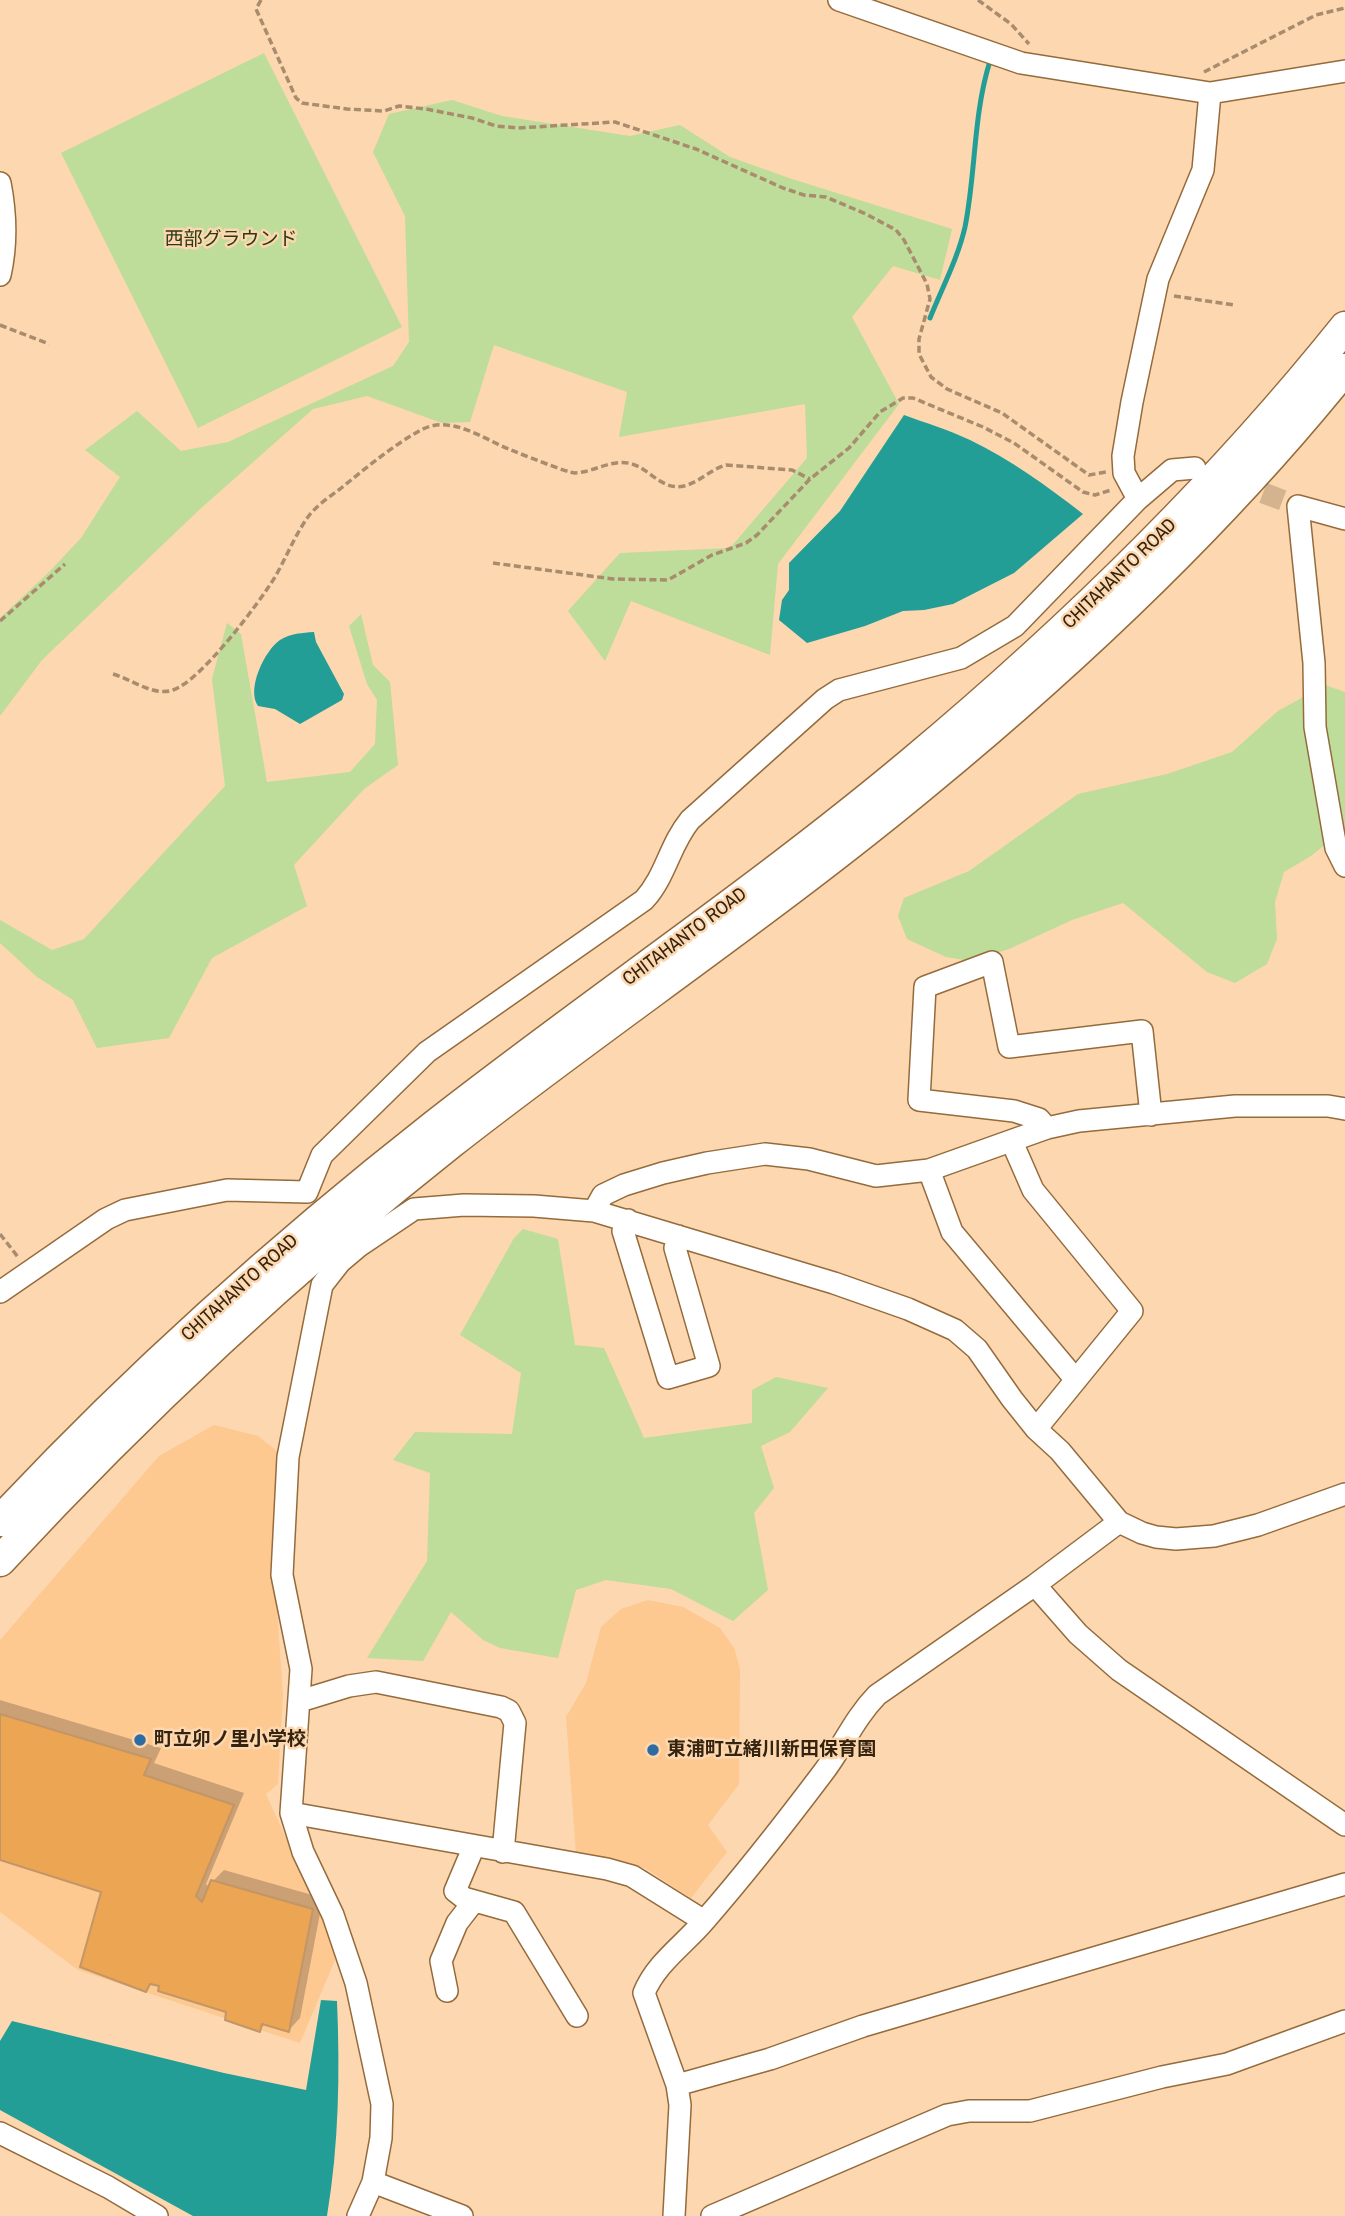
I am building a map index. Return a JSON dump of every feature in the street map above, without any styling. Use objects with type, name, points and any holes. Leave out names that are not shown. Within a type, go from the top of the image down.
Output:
[{"type":"highway","name":"CHITAHANTO ROAD","points":[[0,1521],[157,1363],[295,1239],[436,1125],[817,839],[1011,678],[1103,593],[1219,476],[1300,384],[1345,327]]},
{"type":"highway","name":"CHITAHANTO ROAD","points":[[0,1561],[177,1380],[314,1257],[449,1145],[863,834],[1029,696],[1123,610],[1238,494],[1345,369]]},
{"type":"street","points":[[839,0],[939,36],[1030,64],[1205,93],[1345,71]]},
{"type":"street","points":[[1131,483],[1123,456],[1132,402],[1158,279],[1203,170],[1205,93]]},
{"type":"street","points":[[0,183],[6,214],[4,258],[0,275]]},
{"type":"street","points":[[0,1292],[106,1219],[125,1210],[227,1190],[307,1192],[322,1155],[427,1052],[644,900],[658,885],[678,834],[690,820],[825,699],[839,690],[961,658],[1016,626],[1131,483],[1172,470],[1195,468]]},
{"type":"street","points":[[1345,519],[1298,506],[1314,663],[1315,727],[1336,848],[1345,866]]},
{"type":"street","points":[[1047,1128],[1039,1119],[1014,1111],[919,1100],[925,987],[992,962],[1009,1047],[1142,1031],[1151,1115]]},
{"type":"street","points":[[594,1211],[603,1195],[624,1185],[696,1165],[765,1154],[809,1159],[876,1176],[929,1170],[1047,1128],[1079,1121],[1263,1105],[1328,1106],[1345,1109]]},
{"type":"street","points":[[1012,1142],[1033,1190],[1132,1311],[1036,1429]]},
{"type":"street","points":[[929,1170],[952,1232],[1076,1380]]},
{"type":"street","points":[[358,2216],[373,2182],[381,2138],[382,2104],[356,1983],[333,1915],[303,1852],[291,1812],[301,1669],[282,1575],[288,1457],[322,1285],[340,1262],[359,1246],[414,1209],[464,1205],[534,1206],[594,1211],[834,1283],[908,1309],[955,1330],[977,1349],[1036,1429],[1060,1451],[1119,1522],[1156,1537],[1184,1539],[1214,1536],[1258,1525],[1345,1494]]},
{"type":"street","points":[[628,1220],[623,1231],[668,1378],[709,1366],[675,1248],[678,1236]]},
{"type":"street","points":[[674,2216],[680,2105],[677,2085],[645,1993],[656,1971],[704,1921],[825,1770],[862,1710],[877,1695],[1035,1585],[1119,1522]]},
{"type":"street","points":[[1035,1585],[1078,1634],[1119,1670],[1345,1825]]},
{"type":"street","points":[[300,1701],[349,1686],[376,1682],[501,1707],[509,1711],[515,1723],[503,1852]]},
{"type":"street","points":[[291,1812],[632,1875],[704,1921]]},
{"type":"street","points":[[474,1846],[455,1891],[464,1898],[514,1912],[577,2016]]},
{"type":"street","points":[[677,2085],[770,2059],[876,2022],[1345,1884]]},
{"type":"street","points":[[447,1991],[441,1961],[457,1923],[474,1901]]},
{"type":"street","points":[[712,2216],[947,2115],[969,2111],[1030,2111],[1162,2077],[1227,2064],[1345,2021]]},
{"type":"street","points":[[0,2133],[157,2216]]},
{"type":"street","points":[[373,2182],[462,2216]]},
{"type":"path","points":[[261,0],[256,9],[296,98],[302,103],[384,111],[399,106],[426,109],[472,118],[496,126],[518,128],[615,122],[696,149],[783,188],[804,195],[826,197],[886,224],[896,230],[904,240],[927,284],[930,299],[919,339],[919,354],[931,377],[947,389],[1002,413],[1089,475],[1131,483]]},
{"type":"path","points":[[978,0],[1011,24],[1027,41],[1031,50],[1030,64]]},
{"type":"path","points":[[1205,93],[1204,72],[1316,15],[1345,8]]},
{"type":"path","points":[[1154,294],[1234,305]]},
{"type":"path","points":[[0,325],[49,344]]},
{"type":"path","points":[[493,563],[614,579],[668,580],[712,555],[737,547],[757,535],[810,479],[849,448],[880,412],[903,398],[913,398],[983,426],[1013,443],[1083,492],[1094,495],[1105,493],[1131,483]]},
{"type":"path","points":[[113,674],[160,692],[172,691],[183,685],[197,674],[250,612],[274,578],[309,516],[387,451],[433,425],[449,425],[466,430],[573,473],[618,462],[638,466],[659,481],[675,487],[684,486],[726,465],[792,470],[810,479]]},
{"type":"path","points":[[0,621],[65,564]]},
{"type":"path","points":[[0,1234],[29,1272]]},
{"type":"shaded area","name":"町立卯ノ里小学校","points":[[214,1425],[258,1436],[282,1455],[274,1567],[283,1695],[278,1784],[266,1794],[312,1896],[332,1924],[335,1960],[300,2043],[78,1970],[0,1912],[0,1640],[159,1456]]},
{"type":"shaded area","name":"東浦町立緒川新田保育園","points":[[648,1600],[683,1607],[720,1628],[734,1648],[740,1669],[739,1784],[708,1825],[727,1852],[691,1898],[645,1868],[576,1854],[566,1717],[586,1683],[601,1627],[621,1609]]},
{"type":"green space","name":"西部グラウンド","points":[[264,53],[402,327],[198,428],[61,153]]},
{"type":"green space","points":[[452,100],[502,116],[630,136],[680,125],[730,157],[952,229],[940,280],[893,266],[852,317],[899,404],[778,564],[770,655],[631,601],[605,661],[568,611],[620,553],[730,548],[807,458],[805,404],[619,437],[627,392],[494,345],[470,422],[442,423],[367,396],[313,409],[199,510],[42,660],[0,716],[0,618],[81,538],[120,477],[85,450],[137,411],[181,451],[228,442],[393,366],[409,342],[405,216],[373,152],[389,114]]},
{"type":"green space","points":[[361,614],[373,665],[390,682],[398,765],[364,789],[294,865],[307,906],[212,958],[169,1038],[97,1048],[73,1000],[37,977],[0,943],[0,920],[52,950],[84,939],[225,786],[212,679],[227,623],[241,634],[267,782],[350,772],[375,744],[377,700],[367,684],[349,626]]},
{"type":"green space","points":[[1325,685],[1345,692],[1345,828],[1311,856],[1284,872],[1275,902],[1277,939],[1267,964],[1235,983],[1207,972],[1123,903],[1072,920],[1009,949],[971,961],[946,957],[907,939],[898,916],[904,898],[969,871],[1078,794],[1167,774],[1232,752],[1278,711]]},
{"type":"green space","points":[[523,1229],[558,1239],[575,1345],[604,1348],[644,1438],[752,1423],[752,1390],[776,1377],[828,1388],[790,1432],[761,1446],[774,1488],[754,1513],[768,1590],[733,1621],[671,1589],[606,1580],[576,1590],[558,1658],[500,1648],[483,1640],[451,1612],[423,1661],[367,1658],[427,1561],[430,1473],[393,1460],[415,1432],[512,1434],[521,1373],[460,1335],[514,1238]]},
{"type":"water","points":[[904,415],[954,433],[1000,456],[1083,514],[1014,573],[953,604],[903,611],[865,626],[807,643],[779,620],[782,600],[789,590],[789,563],[840,511]]},
{"type":"water","points":[[314,632],[316,642],[344,694],[342,700],[300,724],[275,709],[258,706],[254,690],[263,661],[274,645],[288,636]]},
{"type":"water","points":[[321,2000],[337,2001],[338,2028],[336,2135],[327,2216],[193,2216],[0,2110],[0,2041],[12,2021],[224,2073],[306,2090]]},
{"type":"building","name":"町立卯ノ里小学校","points":[[0,1714],[151,1759],[144,1775],[234,1805],[196,1896],[202,1902],[211,1880],[313,1909],[289,2032],[262,2024],[260,2032],[225,2020],[226,2012],[158,1991],[159,1986],[150,1984],[146,1992],[80,1967],[101,1892],[0,1860]]},
{"type":"waterway","points":[[930,318],[954,262],[965,227],[980,102],[990,61]]},
{"type":"tunnel","points":[[1234,482],[1298,506]]},
{"type":"place","name":"町立卯ノ里小学校","points":[[140,1740]]},
{"type":"place","name":"東浦町立緒川新田保育園","points":[[653,1750]]}]
